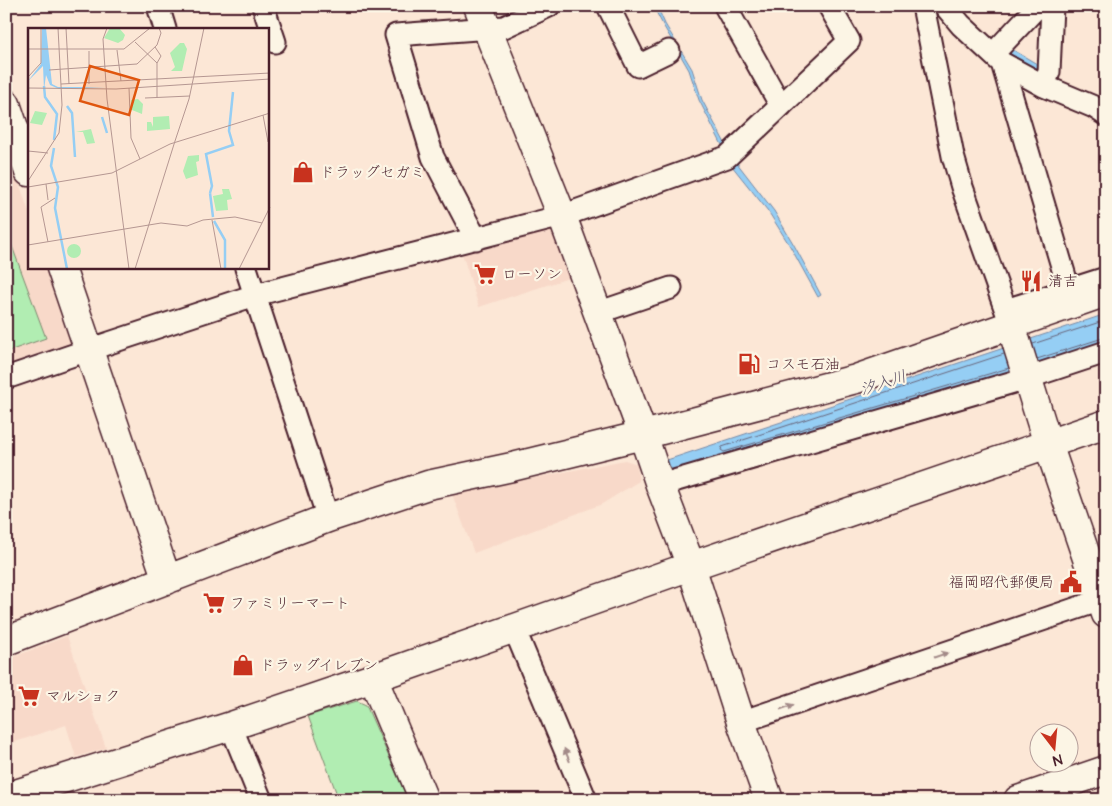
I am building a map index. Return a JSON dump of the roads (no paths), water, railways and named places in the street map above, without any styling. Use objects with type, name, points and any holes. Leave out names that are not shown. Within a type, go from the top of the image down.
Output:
[{"type":"street","points":[[158,6],[165,28]]},
{"type":"street","points":[[263,6],[275,42]]},
{"type":"street","points":[[476,239],[433,157],[396,35],[483,17],[504,27],[549,6]]},
{"type":"street","points":[[608,6],[638,66],[669,51]]},
{"type":"street","points":[[725,6],[781,106]]},
{"type":"street","points":[[6,378],[256,296],[562,216],[727,157],[849,41],[829,6]]},
{"type":"street","points":[[741,722],[1103,607],[1011,328],[962,187],[953,156],[923,6]]},
{"type":"street","points":[[945,6],[961,25],[998,58],[1044,86],[1094,107],[1106,115]]},
{"type":"street","points":[[998,58],[1038,6]]},
{"type":"street","points":[[1044,86],[1049,72],[1052,6]]},
{"type":"street","points":[[483,17],[562,216],[691,566],[741,722],[769,800]]},
{"type":"street","points":[[998,58],[1069,290]]},
{"type":"street","points":[[6,104],[28,169]]},
{"type":"street","points":[[61,269],[167,580]]},
{"type":"street","points":[[246,269],[328,518]]},
{"type":"street","points":[[1011,328],[1069,290],[1106,278]]},
{"type":"street","points":[[597,313],[671,288]]},
{"type":"street","points":[[6,641],[328,518],[428,485],[643,436],[856,379],[1011,328],[1106,292]]},
{"type":"street","points":[[660,485],[1027,378],[1106,352]]},
{"type":"street","points":[[6,797],[231,726],[373,678],[691,566],[1106,424]]},
{"type":"street","points":[[514,628],[586,800]]},
{"type":"street","points":[[373,678],[424,800]]},
{"type":"street","points":[[231,726],[261,800]]},
{"type":"street","points":[[1018,800],[1106,770]]},
{"type":"water","points":[[653,6],[657,6],[665,24],[692,69],[702,100],[727,147],[724,149],[699,100],[689,70]]},
{"type":"water","points":[[1010,48],[1042,67],[1039,74],[1004,54]]},
{"type":"water","points":[[737,163],[774,211],[821,295],[818,297],[768,211],[732,166]]},
{"type":"water","points":[[1106,314],[1106,341],[1000,377],[672,472],[668,467],[667,460]]},
{"type":"place","name":"ドラッグセガミ","points":[[303,172]]},
{"type":"place","name":"ローソン","points":[[485,274]]},
{"type":"place","name":"清吉","points":[[1031,281]]},
{"type":"place","name":"コスモ石油","points":[[749,364]]},
{"type":"place","name":"福岡昭代郵便局","points":[[1071,582]]},
{"type":"place","name":"ファミリーマート","points":[[214,603]]},
{"type":"place","name":"ドラッグイレブン","points":[[243,665]]},
{"type":"place","name":"マルショク","points":[[29,696]]},
{"type":"water label","name":"汐入川","points":[[883,383]]}]
